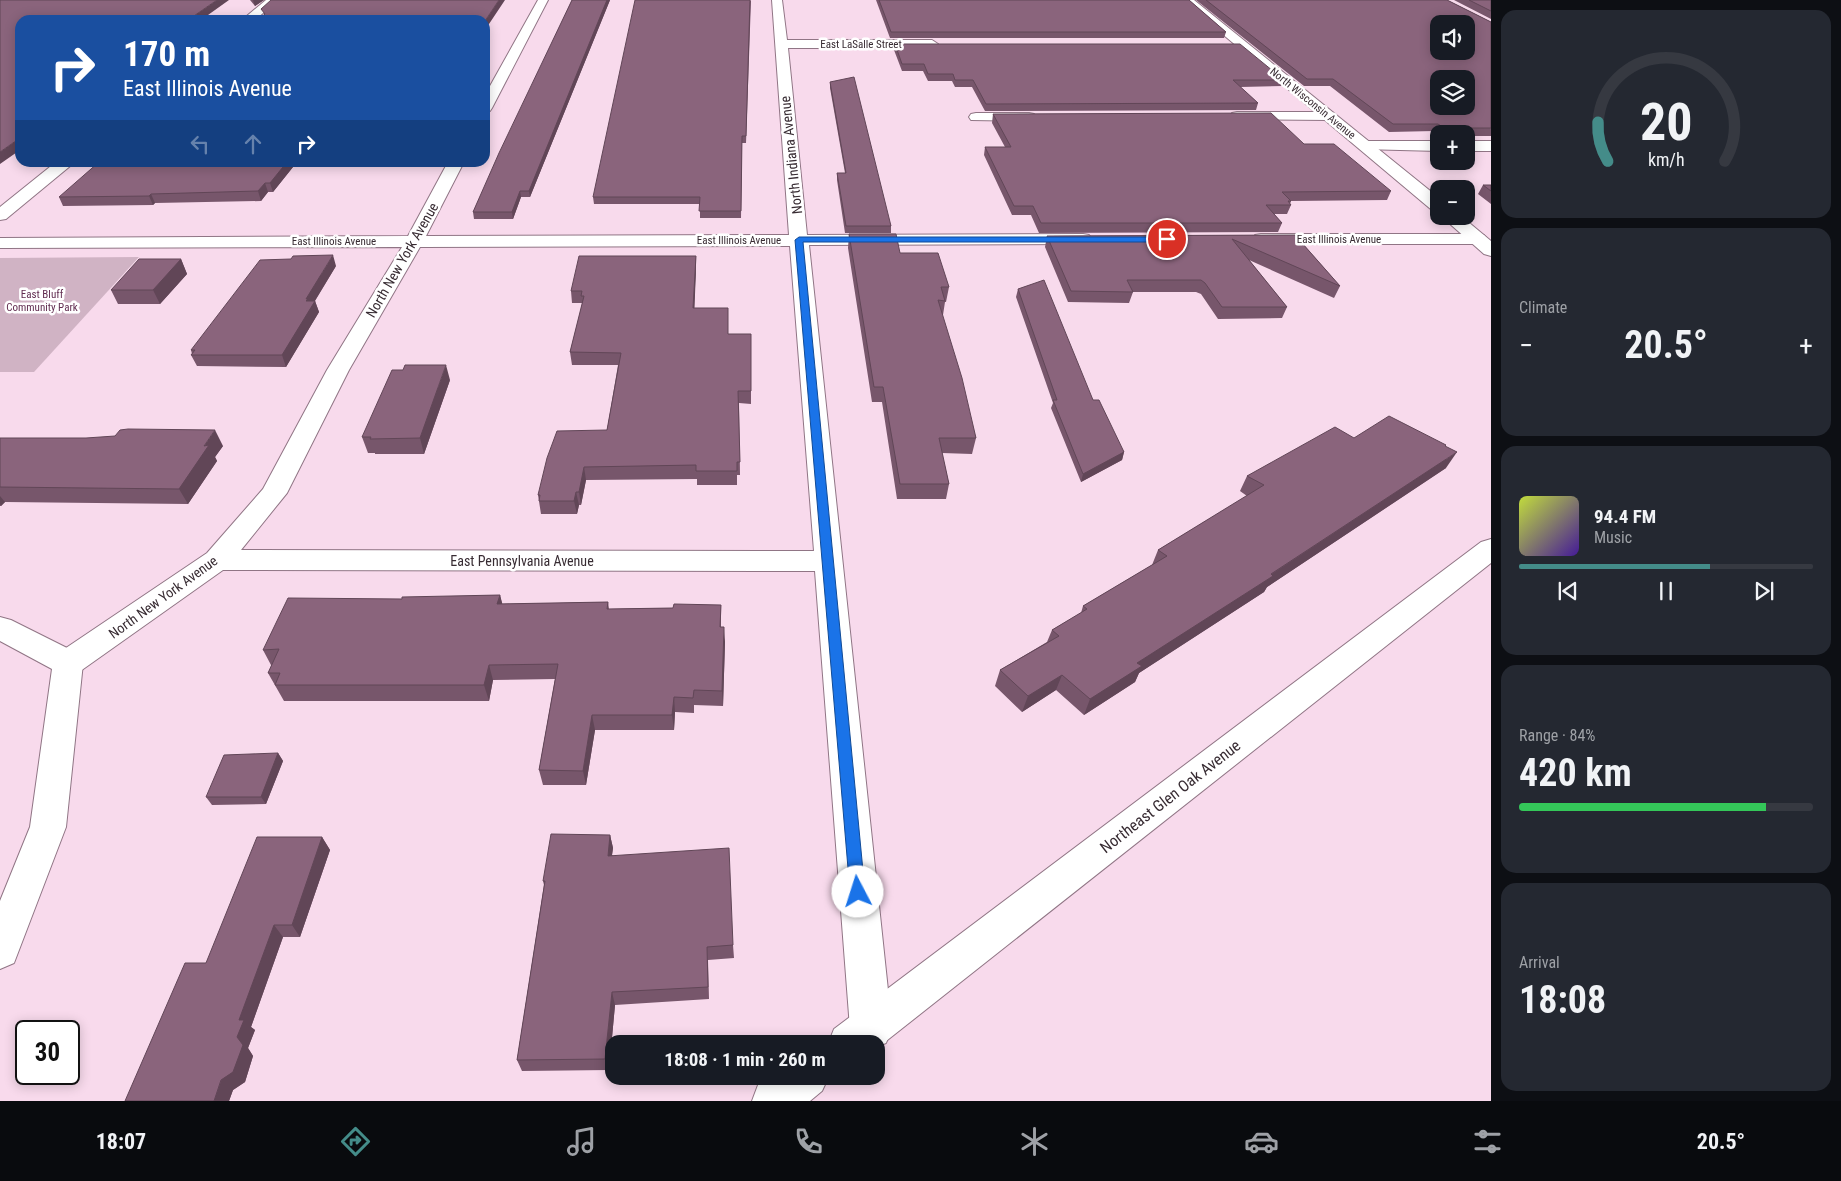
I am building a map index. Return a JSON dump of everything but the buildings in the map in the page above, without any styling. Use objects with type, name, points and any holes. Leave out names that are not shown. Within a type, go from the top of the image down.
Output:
[{"type":"street","points":[[254,15],[273,0]]},
{"type":"street","points":[[490,99],[542,0]]},
{"type":"street","name":"North Indiana Avenue","points":[[777,0],[827,561],[860,1035]]},
{"type":"street","name":"North Wisconsin Avenue","points":[[1187,0],[1430,199]]},
{"type":"street","name":"East LaSalle Street","points":[[781,44],[941,44]]},
{"type":"street","points":[[1221,44],[1241,44]]},
{"type":"street","points":[[1221,116],[1329,116]]},
{"type":"street","points":[[976,117],[1044,117]]},
{"type":"street","points":[[1366,146],[1430,146]]},
{"type":"street","points":[[1475,146],[1491,146]]},
{"type":"street","points":[[0,215],[61,167]]},
{"type":"street","name":"North New York Avenue","points":[[68,664],[217,560],[274,493],[338,370],[415,240],[453,167]]},
{"type":"street","points":[[1461,225],[1485,245]]},
{"type":"street","name":"East Illinois Avenue","points":[[1239,239],[1485,245]]},
{"type":"street","name":"East Illinois Avenue","points":[[0,243],[415,240],[1100,240]]},
{"type":"street","name":"Northeast Glen Oak Avenue","points":[[861,1035],[1491,549]]},
{"type":"street","name":"East Pennsylvania Avenue","points":[[217,560],[827,561]]},
{"type":"street","points":[[0,628],[68,664],[48,827],[0,949]]},
{"type":"street","points":[[774,1101],[795,1085]]},
{"type":"green space","name":"East Bluff Community Park","points":[[139,257],[34,372],[0,372],[0,258]]},
{"type":"route","points":[[858,892],[828,580],[799,240],[1167,239]]}]
